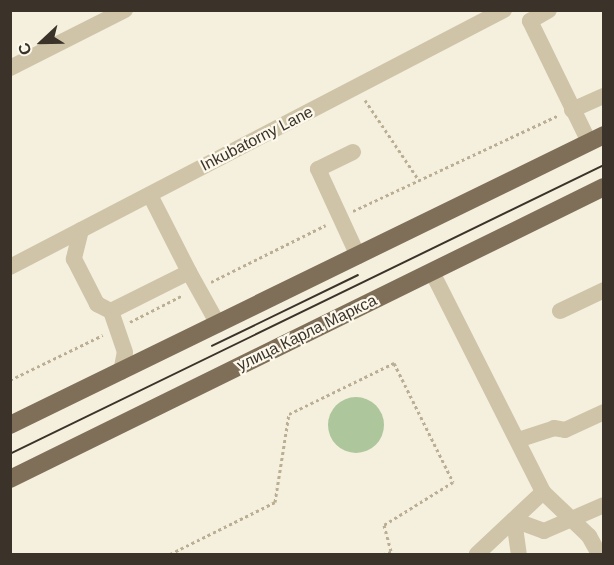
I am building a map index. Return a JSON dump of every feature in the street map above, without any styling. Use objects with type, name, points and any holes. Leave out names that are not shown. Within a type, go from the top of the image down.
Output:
[{"type":"main road","points":[[10,425],[596,139]]},
{"type":"main road","name":"улица Карла Маркса","points":[[10,479],[603,189]]},
{"type":"street","points":[[10,68],[125,10]]},
{"type":"street","name":"Inkubatorny Lane","points":[[10,267],[504,10]]},
{"type":"street","points":[[549,10],[530,21],[572,110],[596,139]]},
{"type":"street","points":[[572,110],[603,96]]},
{"type":"street","points":[[353,152],[318,169],[338,218],[358,256]]},
{"type":"street","points":[[150,195],[218,324]]},
{"type":"street","points":[[81,231],[74,259],[97,304],[111,311],[125,352],[121,372]]},
{"type":"street","points":[[111,311],[189,272]]},
{"type":"street","points":[[432,272],[543,492],[589,536],[599,555]]},
{"type":"street","points":[[560,311],[603,290]]},
{"type":"street","points":[[518,440],[554,428],[565,430],[603,411]]},
{"type":"street","points":[[477,555],[543,492]]},
{"type":"street","points":[[514,520],[544,531],[603,505]]},
{"type":"street","points":[[514,520],[519,555]]},
{"type":"path","points":[[357,87],[418,178]]},
{"type":"path","points":[[10,380],[418,178],[572,110]]},
{"type":"path","points":[[170,555],[275,502],[290,414],[394,363],[453,482],[384,525],[391,552],[384,555]]},
{"type":"green space","points":[[356,397],[371,402],[379,410],[384,425],[379,440],[371,448],[356,453],[341,448],[333,440],[328,425],[333,410],[341,402]]},
{"type":"tram line","points":[[10,454],[604,165]]},
{"type":"tram line","points":[[212,346],[358,275]]}]
